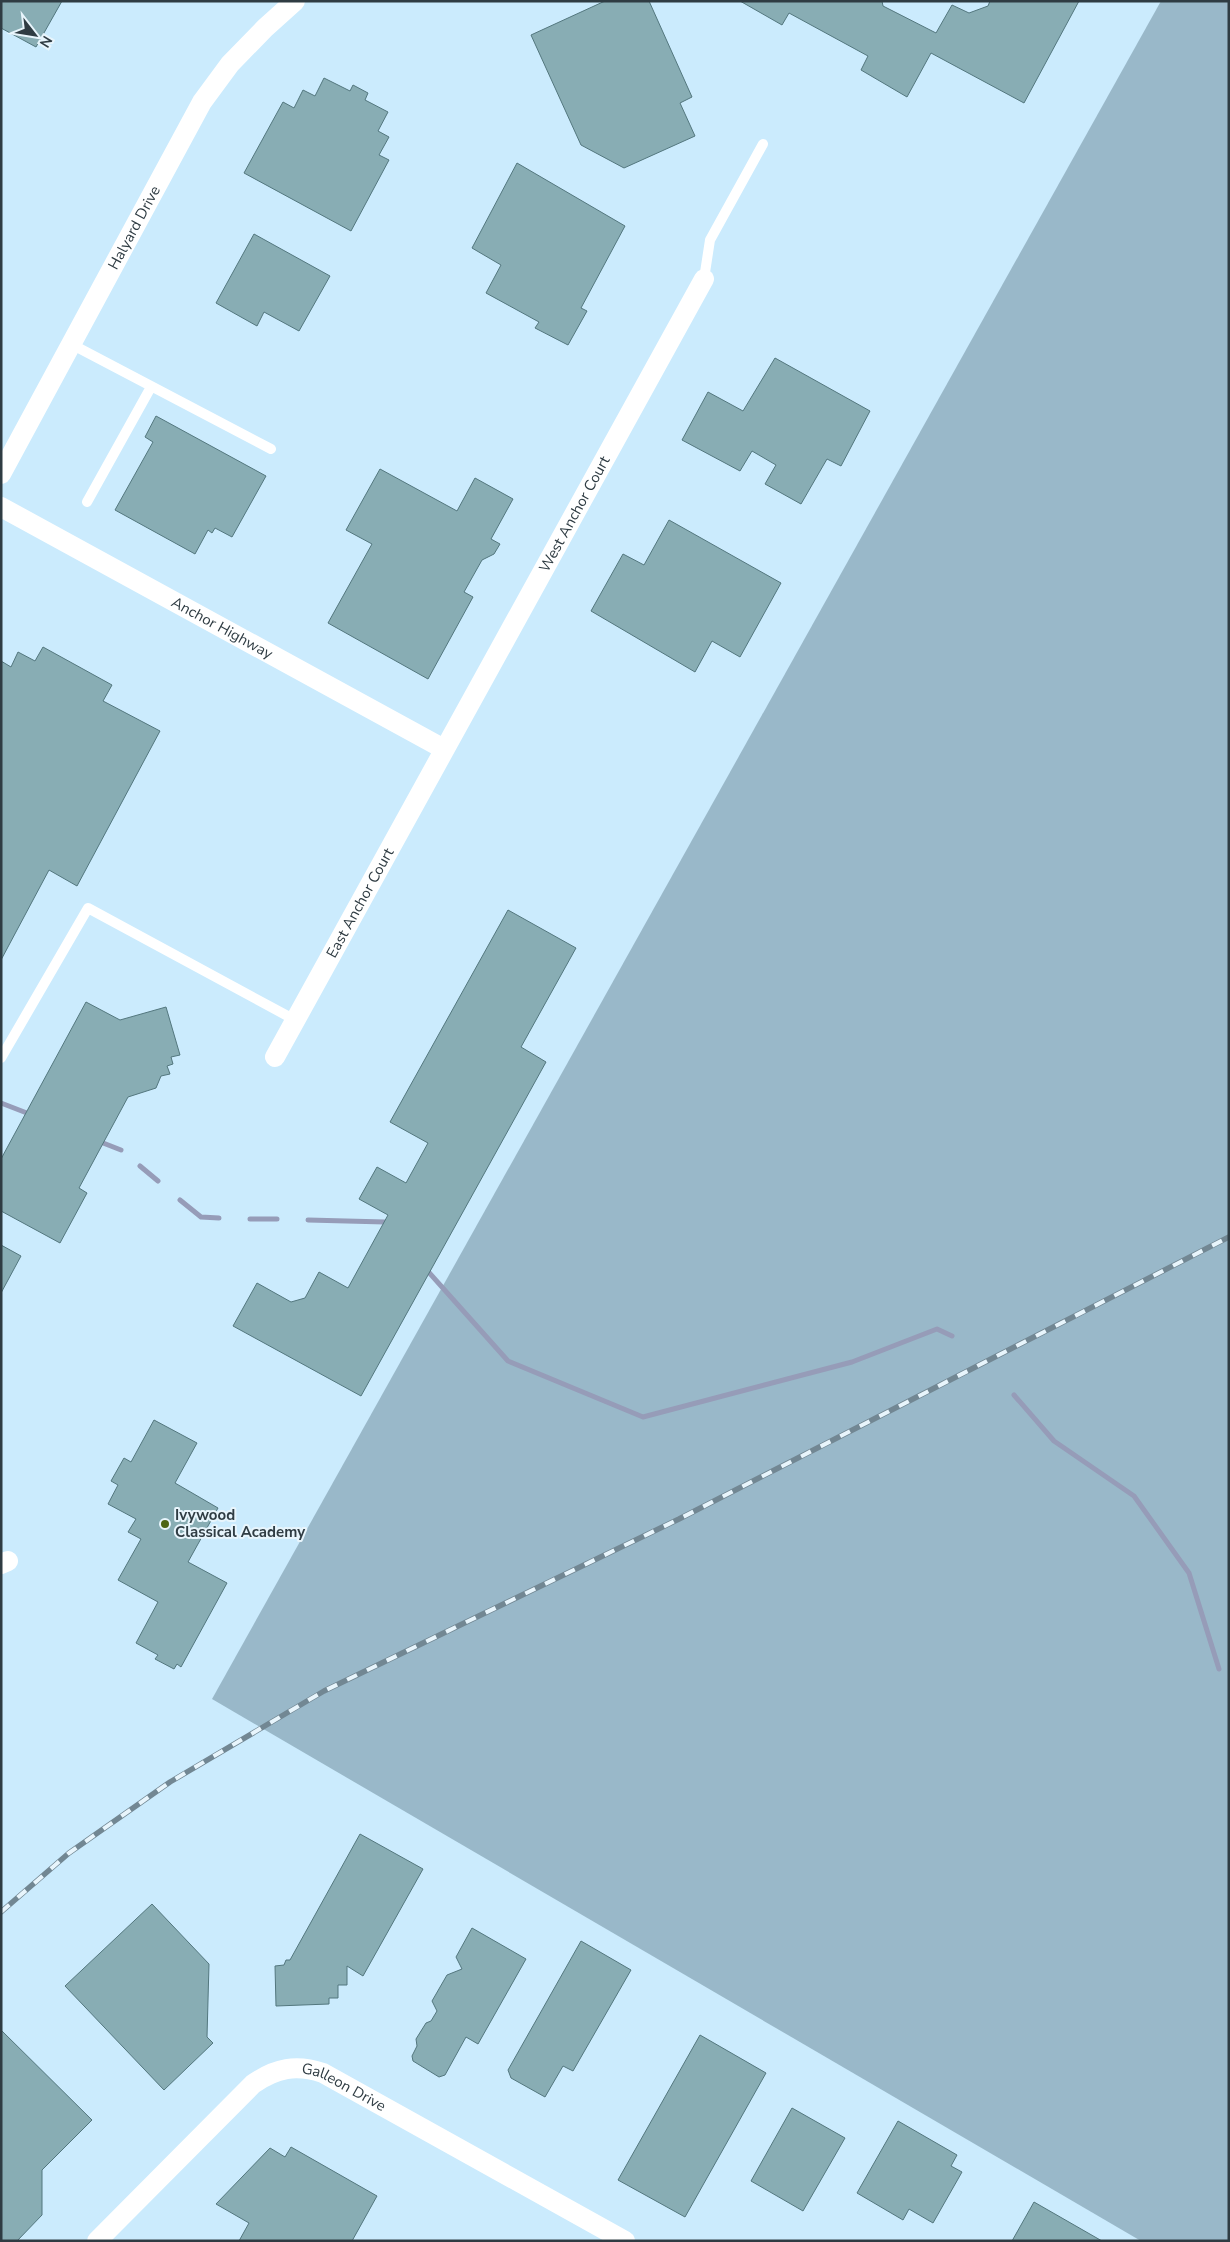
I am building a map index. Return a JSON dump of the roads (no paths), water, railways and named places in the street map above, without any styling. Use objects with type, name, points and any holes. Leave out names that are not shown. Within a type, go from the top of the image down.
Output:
[{"type":"street","name":"Halyard Drive","points":[[1,474],[202,102],[230,64],[295,1]]},
{"type":"street","name":"West Anchor Court","points":[[444,749],[704,279]]},
{"type":"street","name":"Anchor Highway","points":[[1,507],[444,749]]},
{"type":"street","name":"East Anchor Court","points":[[275,1057],[444,749]]},
{"type":"street","name":"Galleon Drive","points":[[97,2241],[252,2084],[267,2074],[295,2067],[323,2074],[625,2241]]},
{"type":"lane","points":[[704,279],[710,240],[763,144]]},
{"type":"lane","points":[[71,344],[271,449]]},
{"type":"lane","points":[[87,502],[151,387]]},
{"type":"lane","points":[[1,1058],[88,908],[295,1020]]},
{"type":"waterway","points":[[1,1103],[32,1115]]},
{"type":"waterway","points":[[98,1141],[121,1150]]},
{"type":"waterway","points":[[140,1166],[158,1181]]},
{"type":"waterway","points":[[180,1200],[201,1217],[219,1218]]},
{"type":"waterway","points":[[250,1219],[277,1219]]},
{"type":"waterway","points":[[308,1220],[385,1222],[388,1226]]},
{"type":"waterway","points":[[425,1268],[508,1361],[643,1417],[852,1362],[937,1329],[952,1336]]},
{"type":"waterway","points":[[1014,1395],[1054,1441],[1134,1496],[1189,1573],[1219,1669]]},
{"type":"railway","points":[[1,1912],[69,1853],[170,1782],[324,1691],[679,1519],[1229,1237]]},
{"type":"place","name":"Ivywood Classical Academy","points":[[165,1524]]}]
